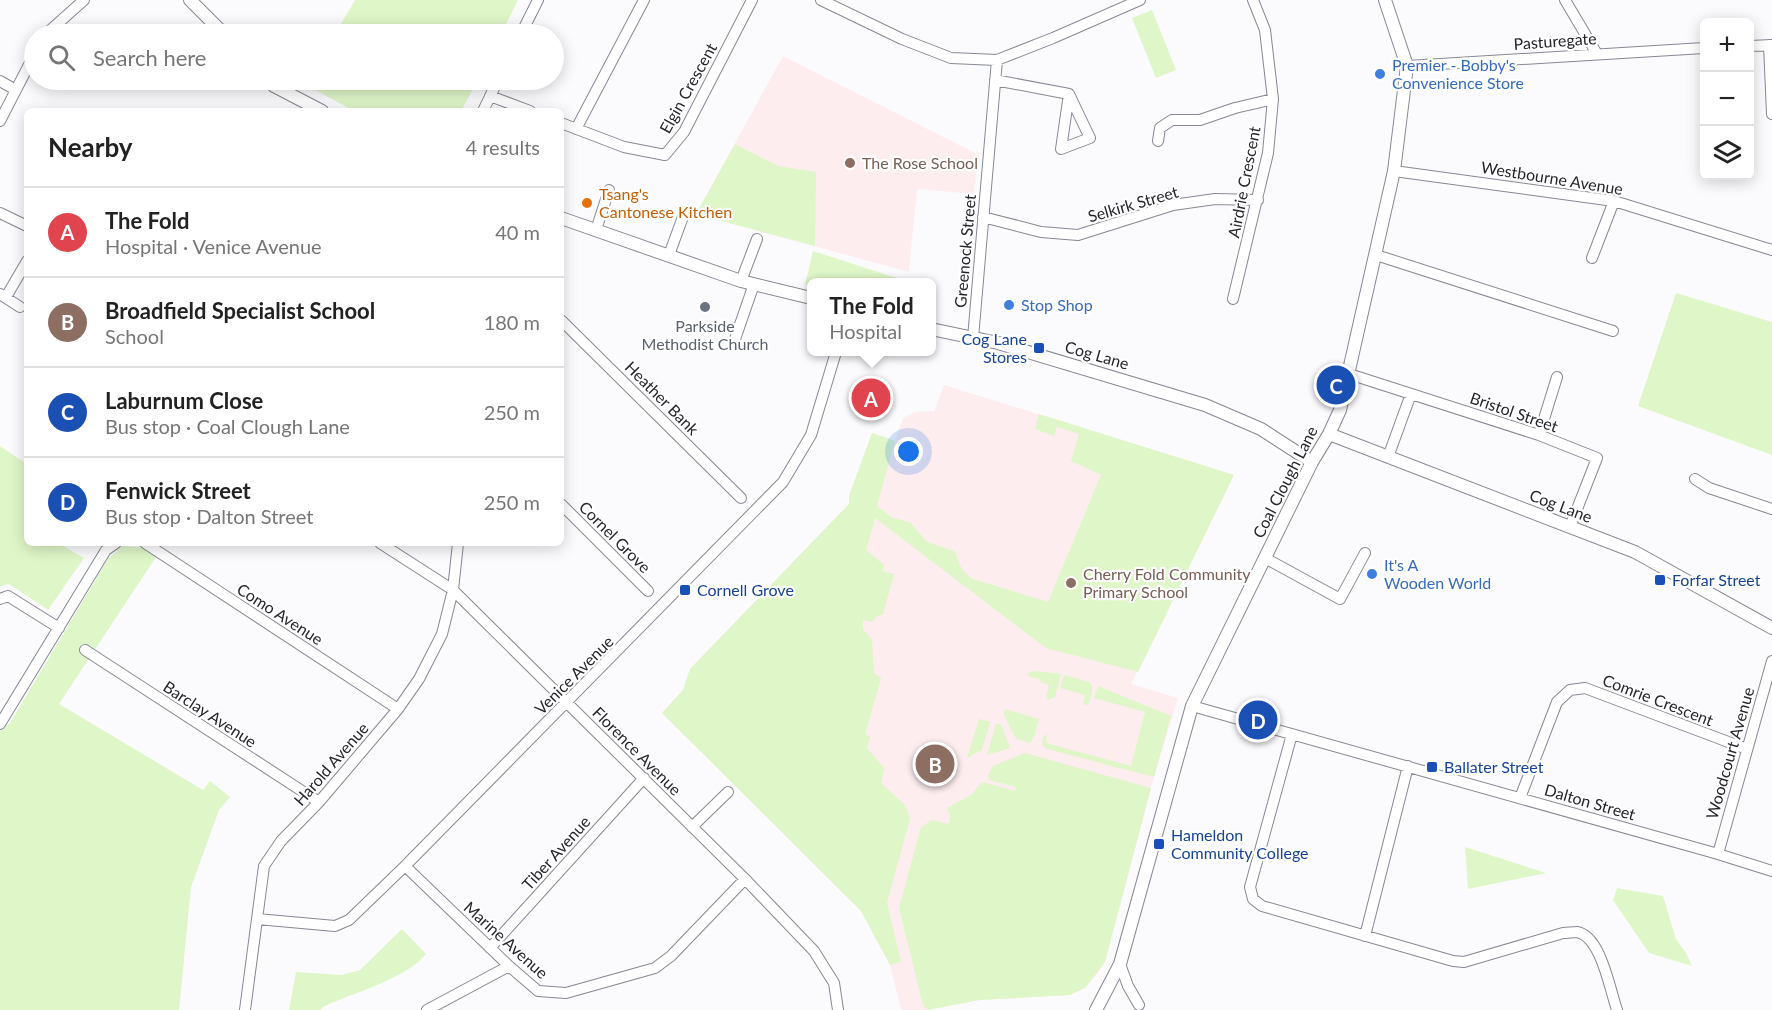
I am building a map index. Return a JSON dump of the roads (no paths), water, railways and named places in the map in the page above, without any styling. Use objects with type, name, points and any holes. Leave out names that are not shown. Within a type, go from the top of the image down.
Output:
[{"type":"street","points":[[57,24],[84,0]]},
{"type":"street","points":[[190,0],[214,24]]},
{"type":"street","points":[[526,24],[538,0]]},
{"type":"street","points":[[576,129],[644,0]]},
{"type":"street","name":"Elgin Crescent","points":[[564,124],[624,147],[665,155],[684,132],[752,0]]},
{"type":"street","points":[[821,0],[902,39],[951,58],[997,60],[1140,0]]},
{"type":"street","name":"Airdrie Crescent","points":[[1233,299],[1268,153],[1273,99],[1265,30],[1253,0]]},
{"type":"street","name":"Coal Clough Lane","points":[[1096,1010],[1120,964],[1192,706],[1340,410],[1394,171],[1407,66],[1385,0]]},
{"type":"street","points":[[1565,0],[1597,54]]},
{"type":"street","points":[[1754,46],[1771,45],[1772,114]]},
{"type":"street","name":"Pasturegate","points":[[1407,66],[1700,48]]},
{"type":"street","name":"Greenock Street","points":[[973,338],[997,60]]},
{"type":"street","points":[[0,121],[24,74]]},
{"type":"street","points":[[995,80],[1069,94]]},
{"type":"street","points":[[0,81],[16,90]]},
{"type":"street","points":[[282,90],[316,108]]},
{"type":"street","points":[[484,108],[493,90]]},
{"type":"street","points":[[1069,94],[1090,138],[1061,149],[1064,127],[1069,94]]},
{"type":"street","points":[[490,96],[522,108]]},
{"type":"street","points":[[1158,141],[1160,128],[1172,120],[1200,120],[1235,108],[1273,99]]},
{"type":"street","name":"Westbourne Avenue","points":[[1394,171],[1614,201],[1772,250]]},
{"type":"street","points":[[596,230],[609,190]]},
{"type":"street","name":"Selkirk Street","points":[[983,217],[1041,232],[1078,235],[1173,206],[1215,199],[1258,200]]},
{"type":"street","points":[[1592,258],[1614,201]]},
{"type":"street","points":[[0,213],[24,225]]},
{"type":"street","points":[[669,255],[684,214]]},
{"type":"street","points":[[564,219],[748,282],[807,297]]},
{"type":"street","points":[[734,342],[757,239]]},
{"type":"street","points":[[1376,255],[1612,331]]},
{"type":"street","points":[[20,307],[3,296],[24,265]]},
{"type":"street","name":"Heather Bank","points":[[564,323],[741,498]]},
{"type":"street","name":"Cog Lane","points":[[936,329],[998,343],[1205,405],[1261,429],[1312,462]]},
{"type":"street","name":"Venice Avenue","points":[[257,920],[335,926],[350,920],[783,482],[811,435],[835,356]]},
{"type":"street","name":"Bristol Street","points":[[1349,374],[1539,435],[1598,458],[1570,527]]},
{"type":"street","points":[[1539,435],[1557,377]]},
{"type":"street","points":[[1388,457],[1411,394]]},
{"type":"street","name":"Cog Lane","points":[[1329,434],[1635,552],[1772,628]]},
{"type":"street","points":[[1695,479],[1709,488],[1772,509]]},
{"type":"street","name":"Cornel Grove","points":[[564,507],[648,591]]},
{"type":"street","points":[[0,724],[111,546]]},
{"type":"street","name":"Como Avenue","points":[[150,546],[398,709]]},
{"type":"street","name":"Florence Avenue","points":[[385,546],[453,590],[745,879],[814,951],[834,983],[838,1010]]},
{"type":"street","name":"Harold Avenue","points":[[245,1010],[264,866],[281,842],[320,802],[398,709],[419,679],[441,634],[453,590],[459,546]]},
{"type":"street","points":[[1265,558],[1340,598],[1365,554]]},
{"type":"street","points":[[0,599],[8,596],[58,628]]},
{"type":"street","name":"Barclay Avenue","points":[[85,650],[320,802]]},
{"type":"street","name":"Woodcourt Avenue","points":[[1718,854],[1772,661]]},
{"type":"street","name":"Comrie Crescent","points":[[1520,798],[1557,702],[1570,690],[1585,688],[1747,749]]},
{"type":"street","name":"Dalton Street","points":[[1192,706],[1772,871]]},
{"type":"street","points":[[1292,734],[1250,887],[1253,899],[1262,906],[1453,961],[1464,962],[1563,933],[1578,932],[1589,939],[1598,950],[1617,1010]]},
{"type":"street","points":[[1365,936],[1408,766]]},
{"type":"street","name":"Tiber Avenue","points":[[490,948],[645,778]]},
{"type":"street","points":[[692,826],[728,792]]},
{"type":"street","name":"Marine Avenue","points":[[405,866],[538,991],[566,993],[655,968],[671,956],[745,879]]},
{"type":"street","points":[[1120,964],[1128,986],[1139,1005]]},
{"type":"street","points":[[427,1010],[509,966]]},
{"type":"place","name":"Premier - Bobby's Convenience Store","points":[[1380,74]]},
{"type":"place","name":"The Rose School","points":[[850,163]]},
{"type":"place","name":"Tsang's Cantonese Kitchen","points":[[587,203]]},
{"type":"place","name":"Stop Shop","points":[[1009,305]]},
{"type":"place","name":"Parkside Methodist Church","points":[[705,307]]},
{"type":"place","name":"Cog Lane Stores","points":[[1039,348]]},
{"type":"place","name":"Laburnum Close","points":[[1336,385]]},
{"type":"place","name":"The Fold","points":[[871,398]]},
{"type":"place","name":"It's A Wooden World","points":[[1372,574]]},
{"type":"place","name":"Forfar Street","points":[[1660,580]]},
{"type":"place","name":"Cherry Fold Community Primary School","points":[[1071,583]]},
{"type":"place","name":"Cornell Grove","points":[[685,590]]},
{"type":"place","name":"Fenwick Street","points":[[1258,720]]},
{"type":"place","name":"Broadfield Specialist School","points":[[935,764]]},
{"type":"place","name":"Ballater Street","points":[[1432,767]]},
{"type":"place","name":"Hameldon Community College","points":[[1159,844]]}]
